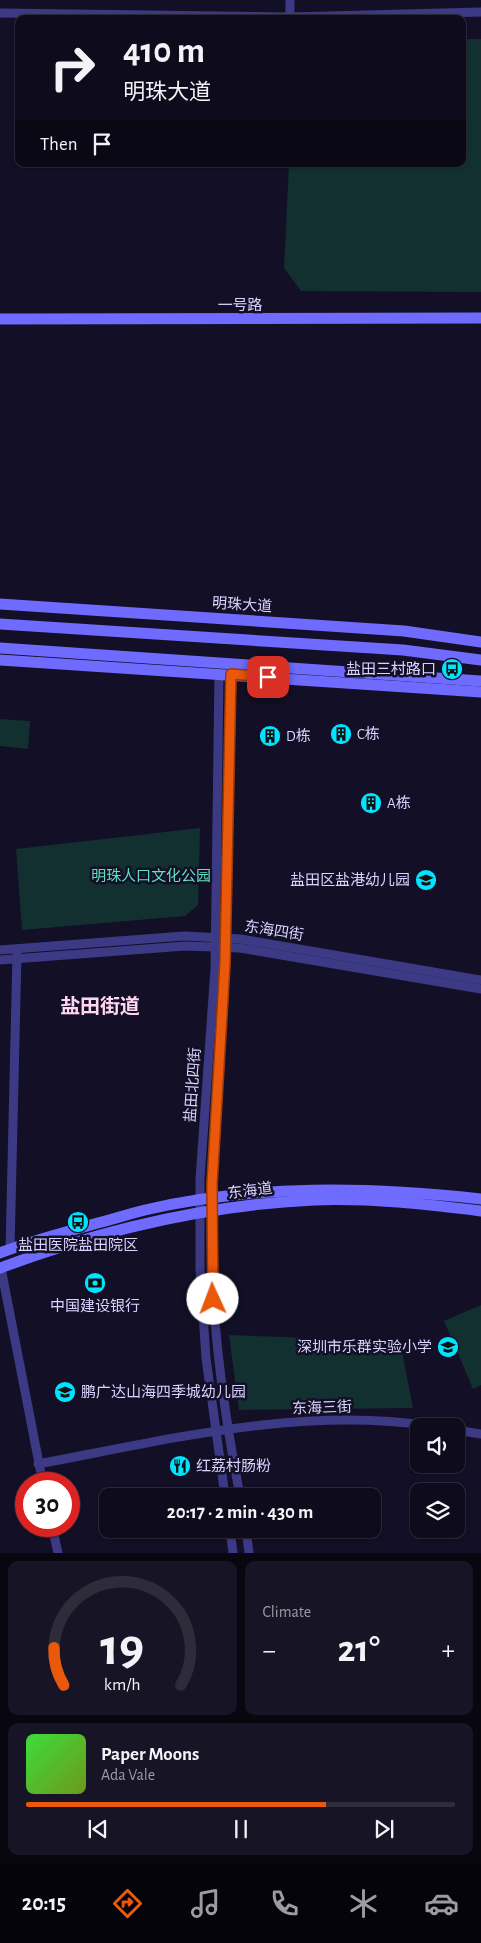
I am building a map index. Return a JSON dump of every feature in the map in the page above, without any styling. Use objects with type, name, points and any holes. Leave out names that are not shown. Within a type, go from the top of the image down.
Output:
[{"type":"street","points":[[290,0],[290,15]]},
{"type":"street","points":[[366,15],[481,12]]},
{"type":"street","points":[[0,14],[97,15]]},
{"type":"street","name":"一号路","points":[[0,319],[481,318]]},
{"type":"street","name":"明珠大道","points":[[0,604],[404,631],[481,642]]},
{"type":"street","points":[[0,624],[68,630],[403,650],[481,660]]},
{"type":"street","points":[[0,648],[481,681]]},
{"type":"street","points":[[0,660],[481,692]]},
{"type":"street","name":"盐田北四街","points":[[225,674],[208,1203],[213,1299],[227,1429],[238,1488]]},
{"type":"street","name":"盐田北四街","points":[[208,1203],[226,948],[225,674]]},
{"type":"street","name":"东海四街","points":[[0,950],[184,936],[226,938],[481,980]]},
{"type":"street","name":"东海四街","points":[[0,960],[185,946],[240,948],[481,989]]},
{"type":"street","points":[[5,1251],[17,948]]},
{"type":"street","name":"东海道","points":[[5,1251],[145,1210],[208,1203],[259,1194],[334,1190],[417,1192],[481,1199]]},
{"type":"street","name":"东海道","points":[[1,1268],[103,1234],[200,1212],[208,1203],[316,1200],[394,1202],[481,1211]]},
{"type":"street","points":[[200,1212],[202,1314],[214,1431],[223,1488]]},
{"type":"street","points":[[1,1268],[40,1472]]},
{"type":"street","name":"东海三街","points":[[38,1464],[227,1429],[349,1420],[410,1424]]},
{"type":"street","points":[[465,1431],[481,1434]]},
{"type":"street","points":[[54,1537],[58,1553]]},
{"type":"street","points":[[232,1538],[234,1553]]},
{"type":"street","points":[[247,1538],[249,1553]]},
{"type":"green space","points":[[466,39],[481,39],[481,292],[301,291],[284,268],[289,167],[466,167]]},
{"type":"green space","points":[[0,719],[30,721],[28,749],[0,746]]},
{"type":"green space","name":"明珠人口文化公园","points":[[200,828],[198,905],[185,916],[22,930],[16,849]]},
{"type":"green space","points":[[481,1305],[481,1385],[473,1389],[444,1321]]},
{"type":"green space","points":[[229,1335],[400,1341],[413,1408],[239,1410]]},
{"type":"place","name":"盐田三村路口","points":[[452,669]]},
{"type":"place","name":"C栋","points":[[341,734]]},
{"type":"place","name":"D栋","points":[[270,736]]},
{"type":"place","name":"A栋","points":[[371,803]]},
{"type":"place","name":"盐田区盐港幼儿园","points":[[426,880]]},
{"type":"place","name":"盐田医院盐田院区","points":[[78,1222]]},
{"type":"place","name":"中国建设银行","points":[[95,1283]]},
{"type":"place","name":"深圳市乐群实验小学","points":[[448,1347]]},
{"type":"place","name":"鹏广达山海四季城幼儿园","points":[[65,1392]]},
{"type":"place","name":"红荔村肠粉","points":[[180,1466]]},
{"type":"district","name":"盐田街道","points":[[100,1007]]},
{"type":"route","points":[[213,1299],[212,1184],[225,963],[231,674],[268,677]]}]
